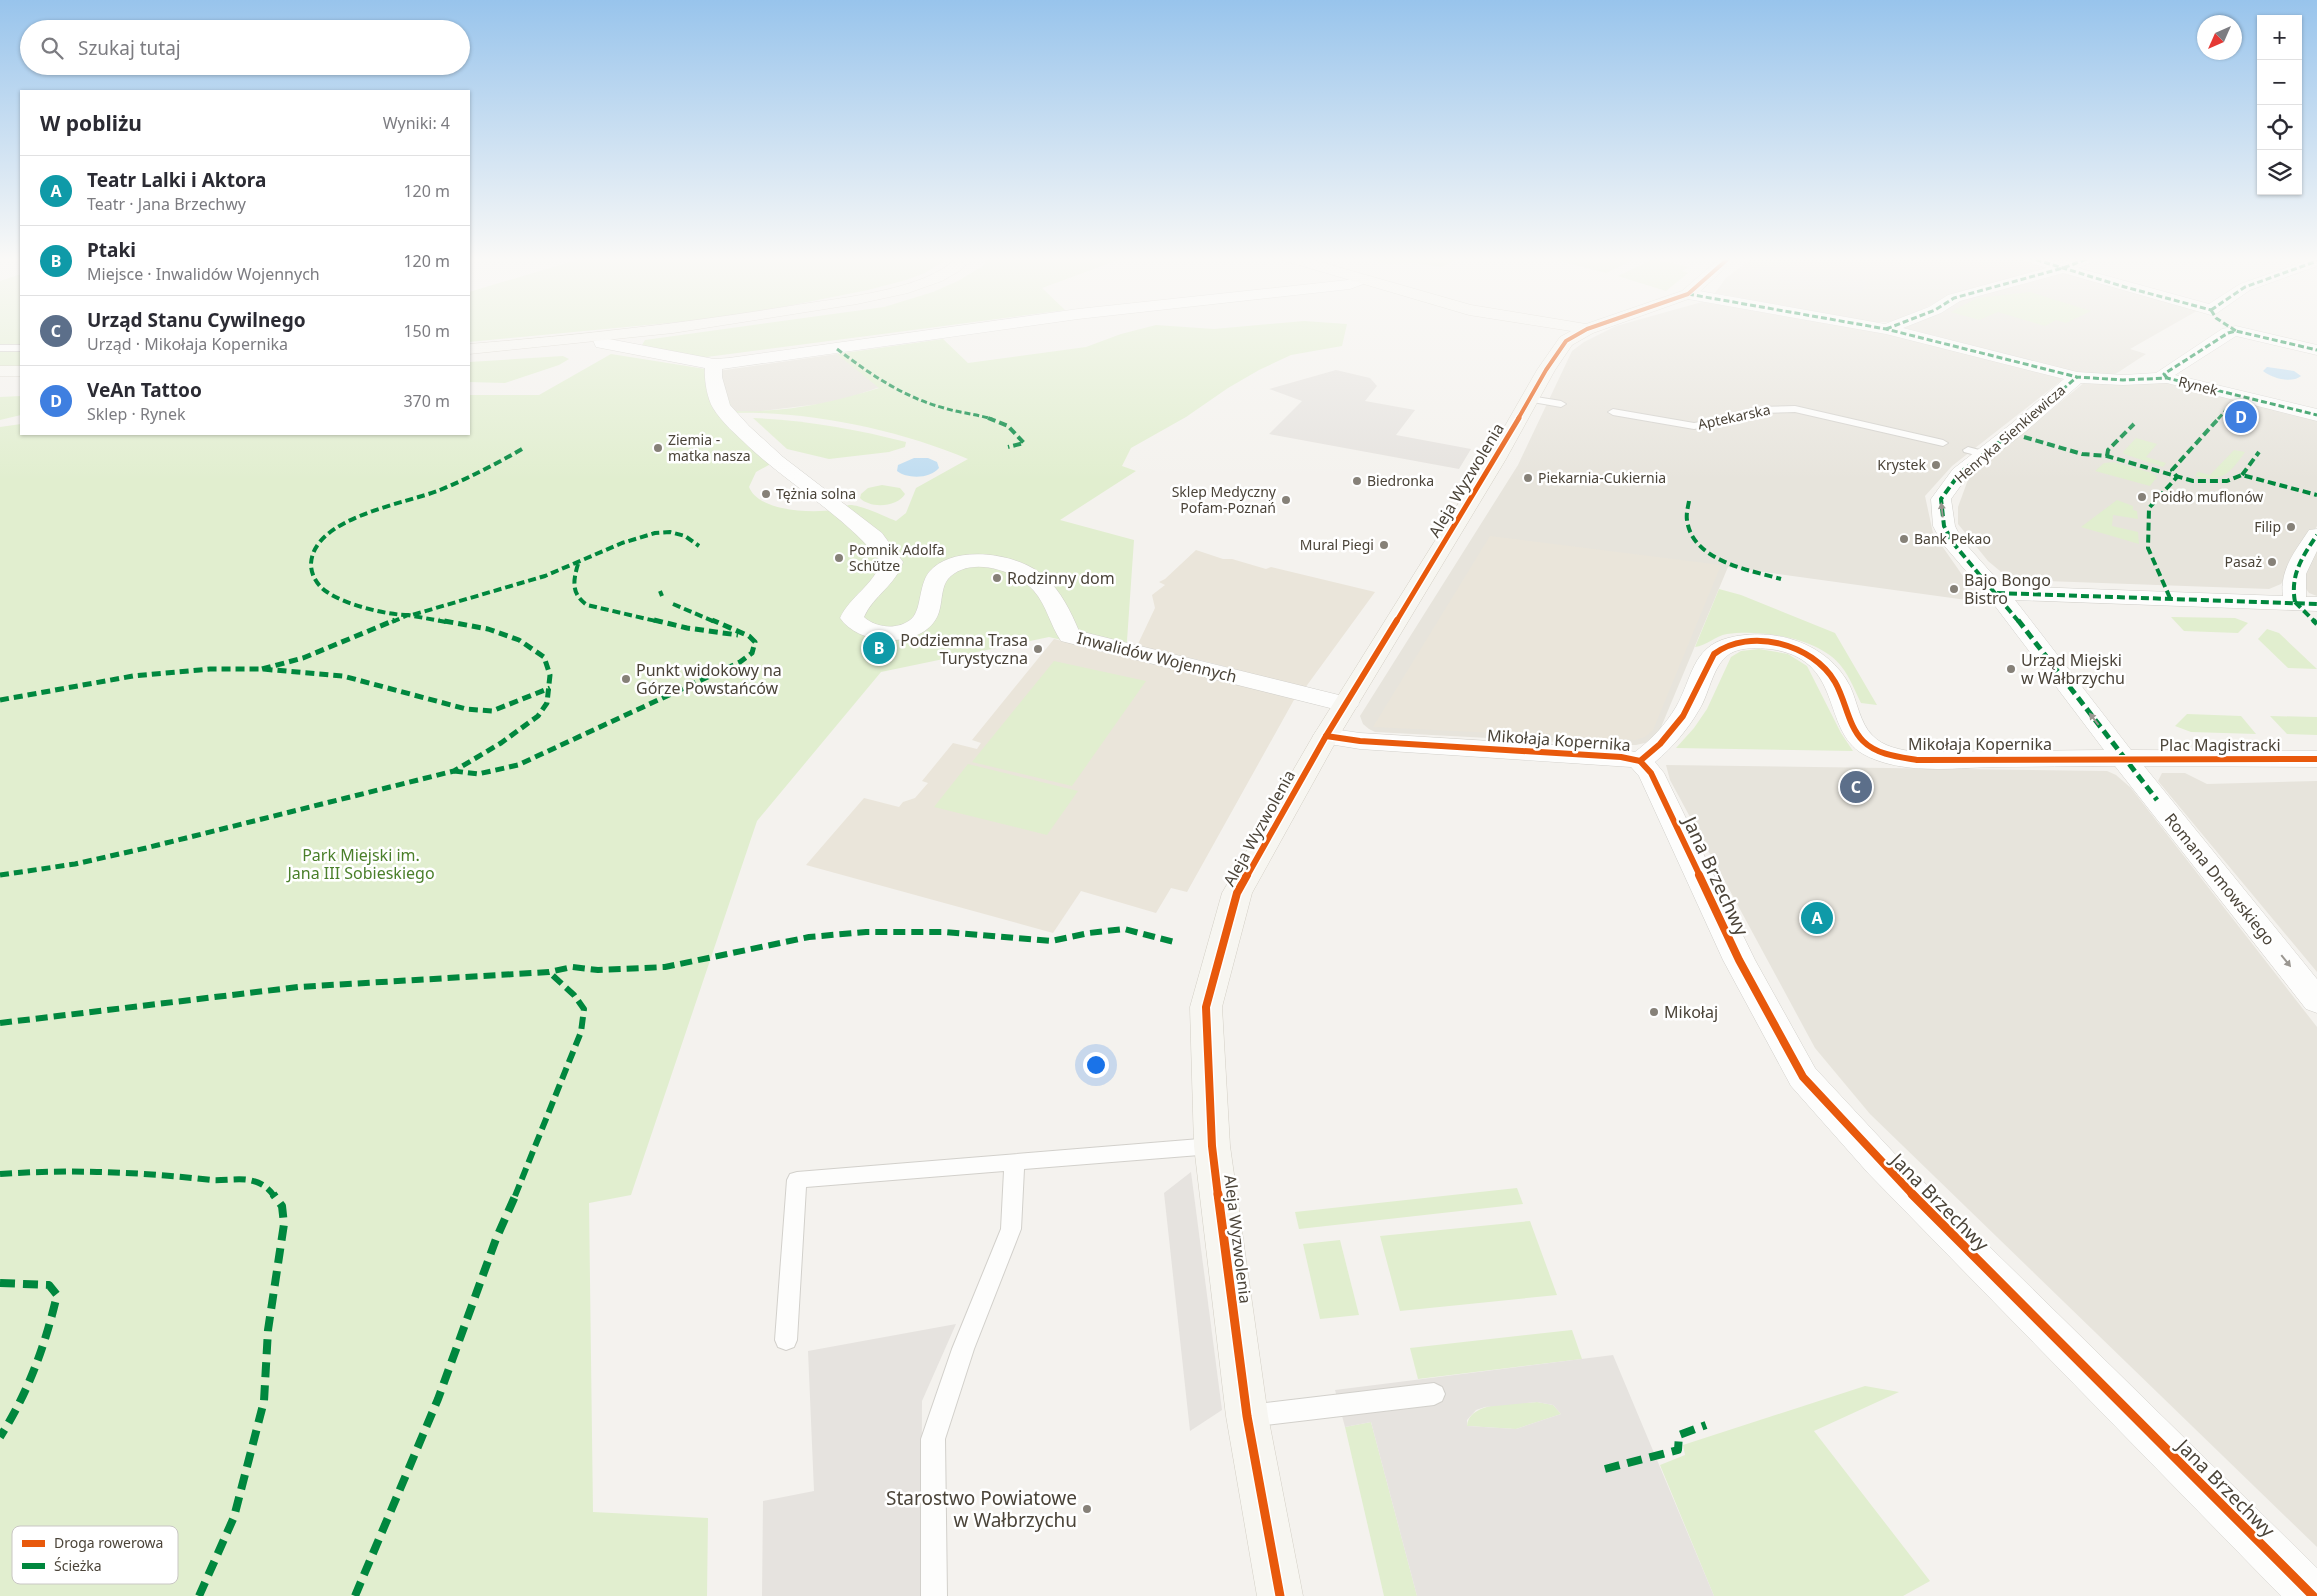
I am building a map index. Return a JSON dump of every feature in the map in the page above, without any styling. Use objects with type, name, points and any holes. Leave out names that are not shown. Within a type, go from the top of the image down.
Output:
[{"type":"street","points":[[470,349],[600,338],[650,331]]},
{"type":"street","points":[[600,338],[602,343],[714,364],[837,349],[956,331]]},
{"type":"street","name":"Aleja Wyzwolenia","points":[[1280,1596],[1247,1416],[1212,1146],[1206,1007],[1237,893],[1326,736],[1496,459],[1546,370],[1566,341],[1583,331]]},
{"type":"street","name":"Rynek","points":[[1896,331],[2076,376],[2123,380],[2167,378],[2317,415]]},
{"type":"street","name":"Rynek","points":[[2167,378],[2164,374],[2228,333],[2234,331]]},
{"type":"street","points":[[2238,331],[2317,350]]},
{"type":"street","name":"Inwalidów Wojennych","points":[[714,364],[713,377],[721,406],[742,430],[776,461],[874,538],[892,562],[890,573],[855,608],[852,618],[857,625],[864,629],[890,633],[907,631],[920,624],[926,617],[938,576],[951,567],[966,562],[989,560],[1014,567],[1036,580],[1056,605],[1069,636],[1346,704]]},
{"type":"street","points":[[0,371],[20,371]]},
{"type":"street","name":"Henryka Sienkiewicza","points":[[1997,593],[1953,543],[1944,526],[1941,499],[1976,452],[2018,428],[2076,376]]},
{"type":"street","points":[[2317,535],[2293,574],[2291,588],[2306,603],[2317,624]]},
{"type":"street","points":[[1997,593],[2306,603]]},
{"type":"street","points":[[1997,593],[2123,758]]},
{"type":"street","name":"Mikołaja Kopernika","points":[[1326,736],[1360,741],[1621,757],[1640,761],[1655,750],[1689,707],[1709,658],[1721,647],[1737,642],[1756,641],[1794,648],[1818,660],[1832,676],[1852,724],[1862,740],[1877,750],[1895,757],[1917,760],[2123,758]]},
{"type":"street","name":"Plac Magistracki","points":[[2123,758],[2317,759]]},
{"type":"street","name":"Romana Dmowskiego","points":[[2123,758],[2317,1000]]},
{"type":"street","name":"Jana Brzechwy","points":[[1640,761],[1651,773],[1739,960],[1803,1077],[1881,1163],[2313,1596]]},
{"type":"lane","points":[[0,348],[20,348]]},
{"type":"lane","points":[[1530,398],[1560,404]]},
{"type":"lane","name":"Aptekarska","points":[[1613,412],[1694,426],[1727,421],[1757,410],[1795,408],[1943,443]]},
{"type":"lane","points":[[786,1340],[797,1180],[1212,1146]]},
{"type":"lane","points":[[934,1596],[933,1439],[963,1349],[1011,1229],[1014,1163]]},
{"type":"lane","points":[[1247,1416],[1434,1394]]},
{"type":"shaded area","points":[[1605,331],[1872,331],[2058,377],[2062,380],[1952,466],[1925,496],[1933,533],[1981,602],[1728,567],[1659,732],[1649,742],[1636,745],[1618,745],[1375,732],[1369,729],[1363,724],[1360,716],[1518,465],[1572,351],[1584,342]]},
{"type":"shaded area","points":[[1919,331],[2161,331],[2130,349],[2146,354],[2111,377],[2089,375]]},
{"type":"shaded area","points":[[837,354],[880,387],[836,402],[753,412],[733,411],[718,371]]},
{"type":"shaded area","points":[[1336,370],[1370,378],[1377,386],[1365,401],[1415,410],[1396,435],[1471,449],[1459,469],[1269,434],[1302,401],[1269,389]]},
{"type":"shaded area","points":[[2085,382],[2172,383],[2317,417],[2317,526],[2281,584],[2269,589],[2021,580],[2006,576],[1988,561],[1958,524],[1958,507],[1969,477]]},
{"type":"shaded area","points":[[1490,536],[1721,565],[1653,730],[1645,737],[1635,740],[1373,727]]},
{"type":"shaded area","points":[[2317,546],[2317,596],[2309,593],[2299,579]]},
{"type":"shaded area","points":[[1196,550],[1223,559],[1232,559],[1266,569],[1271,567],[1375,592],[1305,688],[1208,662],[1137,646],[1155,608],[1152,595],[1165,585],[1159,582],[1165,579]]},
{"type":"shaded area","points":[[1054,639],[1295,698],[1187,892],[1171,888],[1156,913],[1081,891],[1053,933],[806,865],[864,798],[899,807],[903,802],[915,798],[928,783],[922,781],[953,743],[977,749],[981,743],[972,740]]},
{"type":"shaded area","points":[[1666,765],[2107,771],[2116,775],[2131,788],[2317,1027],[2317,1547],[1870,1114],[1815,1048],[1670,780]]},
{"type":"shaded area","points":[[2162,773],[2185,773],[2207,784],[2317,781],[2317,972],[2158,781]]},
{"type":"shaded area","points":[[1191,1172],[1222,1410],[1190,1431],[1164,1193]]},
{"type":"shaded area","points":[[956,1324],[922,1401],[921,1596],[762,1596],[763,1501],[814,1491],[808,1351]]},
{"type":"shaded area","points":[[1613,1355],[1714,1596],[1417,1596],[1371,1422],[1345,1427],[1335,1390]],"holes":[[[1537,1402],[1553,1405],[1561,1414],[1516,1429],[1467,1426],[1467,1420],[1476,1410],[1485,1407]]]},
{"type":"green space","points":[[0,331],[20,331],[20,345],[0,345]]},
{"type":"green space","points":[[470,331],[580,331],[470,342]]},
{"type":"green space","points":[[707,331],[901,331],[699,358],[642,345],[645,340]]},
{"type":"green space","name":"Park Miejski im. Jana III Sobieskiego","points":[[1131,331],[1345,331],[1342,346],[1291,355],[1259,370],[1228,388],[1186,417],[1131,448],[1122,466],[1136,471],[1060,520],[1134,540],[1126,655],[1049,637],[881,672],[757,821],[631,1195],[589,1203],[593,1512],[708,1518],[707,1596],[0,1596],[0,427],[20,424],[20,435],[470,435],[470,395],[539,395],[611,354],[718,371],[733,411],[788,409],[843,398],[879,388],[837,354],[943,339],[968,363],[1086,347]],"holes":[[[728,413],[819,418],[881,430],[940,448],[968,459],[916,488],[906,513],[896,521],[853,505],[824,511],[800,511],[774,506],[763,502],[749,487],[756,472],[776,461]]]},
{"type":"green space","points":[[0,350],[20,350],[20,366],[0,366]]},
{"type":"green space","points":[[563,356],[569,359],[559,365],[505,383],[470,382],[470,362]]},
{"type":"green space","points":[[20,396],[20,415],[0,420],[0,397]]},
{"type":"green space","points":[[753,418],[830,426],[906,442],[905,447],[889,452],[829,459],[787,449]]},
{"type":"green space","points":[[2136,438],[2157,444],[2146,457],[2166,463],[2163,467],[2124,454],[2123,452]]},
{"type":"green space","points":[[2234,450],[2245,452],[2225,474],[2212,478],[2195,476],[2198,472],[2210,475]]},
{"type":"green space","points":[[2114,462],[2152,473],[2157,477],[2150,486],[2095,471],[2104,463]]},
{"type":"green space","points":[[882,485],[900,488],[905,494],[896,502],[884,505],[870,504],[860,498],[861,494],[868,488]]},
{"type":"green space","points":[[2117,500],[2133,506],[2133,510],[2137,511],[2138,519],[2113,515],[2112,526],[2138,532],[2139,544],[2081,527]]},
{"type":"green space","points":[[1719,589],[1741,595],[1835,633],[1877,705],[1861,703],[1850,679],[1841,666],[1819,648],[1804,642],[1772,635],[1741,633],[1723,635],[1695,647]]},
{"type":"green space","points":[[2171,617],[2235,618],[2248,623],[2238,633],[2184,631]]},
{"type":"green space","points":[[2267,629],[2279,633],[2317,669],[2288,668],[2258,639]]},
{"type":"green space","points":[[1759,649],[1788,654],[1807,666],[1841,733],[1853,751],[1676,748],[1694,728],[1707,709],[1731,657],[1741,651]]},
{"type":"green space","points":[[1054,661],[1146,681],[1072,786],[972,762]]},
{"type":"green space","points":[[2187,714],[2241,716],[2256,734],[2191,732],[2175,726]]},
{"type":"green space","points":[[2270,716],[2317,717],[2317,735],[2287,734]]},
{"type":"green space","points":[[968,764],[1078,791],[1047,835],[934,807]]},
{"type":"green space","points":[[1517,1188],[1523,1204],[1299,1229],[1295,1212]]},
{"type":"green space","points":[[1530,1221],[1557,1295],[1400,1311],[1380,1236]]},
{"type":"green space","points":[[1340,1240],[1359,1315],[1320,1319],[1303,1244]]},
{"type":"green space","points":[[1572,1330],[1582,1359],[1418,1379],[1410,1348]]},
{"type":"green space","points":[[1865,1386],[1899,1392],[1814,1431],[1930,1581],[1903,1596],[1714,1596],[1660,1465],[1685,1455],[1683,1445]]},
{"type":"green space","points":[[1537,1402],[1553,1405],[1561,1414],[1516,1429],[1467,1426],[1470,1418],[1476,1412],[1485,1408],[1495,1405]]},
{"type":"green space","points":[[1371,1422],[1417,1596],[1384,1596],[1345,1427]]},
{"type":"water","points":[[2267,367],[2294,371],[2301,376],[2292,380],[2276,378],[2263,371]]},
{"type":"water","points":[[914,458],[928,458],[937,462],[939,468],[935,472],[918,477],[901,474],[897,471],[898,465]]},
{"type":"marked path","points":[[1896,331],[2077,377],[2123,380],[2167,378],[2317,415]]},
{"type":"marked path","points":[[2167,378],[2164,374],[2228,333],[2234,331]]},
{"type":"marked path","points":[[2238,331],[2317,350]]},
{"type":"marked path","points":[[837,349],[889,386],[908,395],[943,408],[999,421],[1008,426],[1017,433],[1024,443],[1008,447]]},
{"type":"marked path","points":[[2077,377],[2018,428],[1960,473],[1941,499],[1944,526],[1953,543],[1997,593],[2157,800]]},
{"type":"marked path","points":[[2170,598],[2148,548],[2149,508],[2177,477],[2172,470],[2230,406]]},
{"type":"marked path","points":[[2107,456],[2108,450],[2134,424]]},
{"type":"marked path","points":[[2024,437],[2082,454],[2107,456],[2193,481],[2227,481],[2242,475],[2317,495]]},
{"type":"marked path","points":[[522,449],[486,469],[449,486],[424,496],[371,512],[333,530],[323,538],[313,554],[311,566],[317,583],[321,588],[344,601],[379,611],[412,615],[545,576],[638,537],[670,532],[685,536],[699,546]]},
{"type":"marked path","points":[[2242,475],[2259,452]]},
{"type":"marked path","points":[[1689,501],[1687,520],[1691,535],[1701,547],[1731,564],[1781,579]]},
{"type":"marked path","points":[[2295,602],[2293,583],[2297,567],[2317,535]]},
{"type":"marked path","points":[[578,564],[574,582],[575,592],[577,597],[587,605],[687,628],[738,635]]},
{"type":"marked path","points":[[660,591],[662,596]]},
{"type":"marked path","points":[[1997,593],[2317,604]]},
{"type":"marked path","points":[[2295,602],[2317,624]]},
{"type":"marked path","points":[[454,771],[478,774],[518,765],[740,662],[752,653],[755,642],[749,636],[673,604]]},
{"type":"marked path","points":[[0,875],[75,864],[146,848],[454,771],[501,743],[538,716],[547,703],[550,688],[550,675],[544,657],[519,640],[488,629],[408,615],[303,658],[262,669]]},
{"type":"marked path","points":[[0,700],[133,676],[210,669],[262,669],[343,676],[466,709],[492,711],[519,702],[550,688]]},
{"type":"marked path","points":[[0,1023],[298,987],[549,972],[572,967],[598,970],[665,967],[809,937],[866,932],[944,932],[1051,941],[1089,933],[1124,929],[1178,943]]},
{"type":"marked path","points":[[355,1596],[438,1399],[496,1239],[533,1155],[573,1048],[581,1032],[584,1009],[574,995],[549,972]]},
{"type":"marked path","points":[[0,1174],[53,1170],[162,1174],[214,1180],[250,1180],[268,1187],[282,1206],[284,1224],[268,1330],[264,1401],[234,1517],[199,1596]]},
{"type":"marked path","points":[[0,1283],[49,1285],[57,1295],[48,1332],[28,1387],[0,1437]]},
{"type":"marked path","points":[[1605,1469],[1678,1450],[1679,1435],[1706,1425]]},
{"type":"cycle path","points":[[1280,1596],[1247,1416],[1212,1146],[1206,1007],[1237,893],[1326,736],[1496,459],[1546,370],[1566,341],[1583,331]]},
{"type":"cycle path","points":[[1326,736],[1360,741],[1621,757],[1640,761],[1660,744],[1683,716],[1695,695],[1708,662],[1714,654],[1722,648],[1735,643],[1763,641],[1797,649],[1808,654],[1826,668],[1836,683],[1854,727],[1861,739],[1873,748],[1894,756],[1917,760],[2317,759]]},
{"type":"cycle path","points":[[1640,761],[1651,773],[1739,960],[1803,1077],[1881,1163],[2313,1596]]},
{"type":"place","name":"VeAn Tattoo","points":[[2241,417]]},
{"type":"place","name":"Ziemia - matka nasza","points":[[658,448]]},
{"type":"place","name":"Krystek","points":[[1936,465]]},
{"type":"place","name":"Piekarnia-Cukiernia","points":[[1528,478]]},
{"type":"place","name":"Biedronka","points":[[1357,481]]},
{"type":"place","name":"Tężnia solna","points":[[766,494]]},
{"type":"place","name":"Poidło muflonów","points":[[2142,497]]},
{"type":"place","name":"Sklep Medyczny Pofam-Poznań","points":[[1286,500]]},
{"type":"place","name":"Filip","points":[[2291,527]]},
{"type":"place","name":"Bank Pekao","points":[[1904,539]]},
{"type":"place","name":"Mural Piegi","points":[[1384,545]]},
{"type":"place","name":"Pomnik Adolfa Schütze","points":[[839,558]]},
{"type":"place","name":"Pasaż","points":[[2272,562]]},
{"type":"place","name":"Rodzinny dom","points":[[997,578]]},
{"type":"place","name":"Bajo Bongo Bistro","points":[[1954,589]]},
{"type":"place","name":"Ptaki","points":[[879,648]]},
{"type":"place","name":"Podziemna Trasa Turystyczna","points":[[1038,649]]},
{"type":"place","name":"Urząd Miejski w Wałbrzychu","points":[[2011,669]]},
{"type":"place","name":"Punkt widokowy na Górze Powstańców","points":[[626,679]]},
{"type":"place","name":"Urząd Stanu Cywilnego","points":[[1856,787]]},
{"type":"place","name":"Teatr Lalki i Aktora","points":[[1817,918]]},
{"type":"place","name":"Mikołaj","points":[[1654,1012]]},
{"type":"place","name":"Starostwo Powiatowe w Wałbrzychu","points":[[1087,1509]]}]
